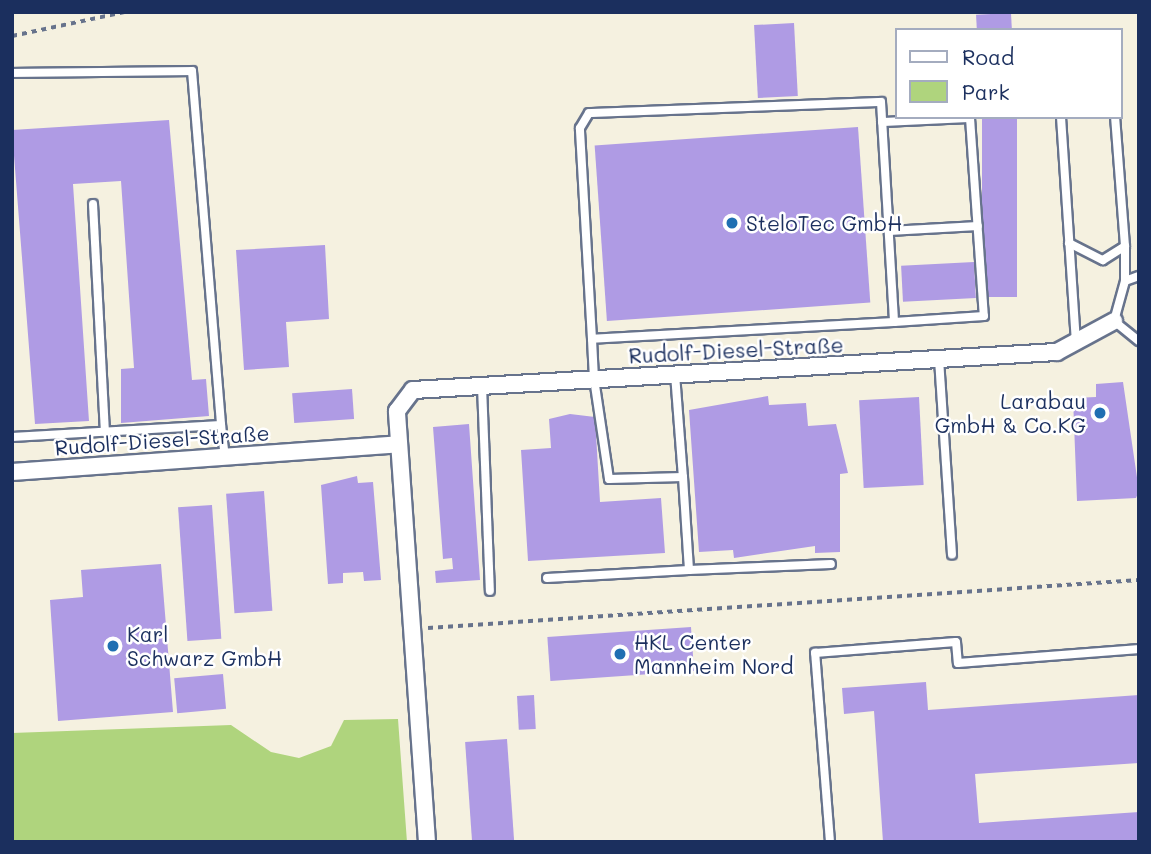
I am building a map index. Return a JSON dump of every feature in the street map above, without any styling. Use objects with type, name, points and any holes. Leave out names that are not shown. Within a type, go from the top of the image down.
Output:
[{"type":"street","name":"Rudolf-Diesel-Straße","points":[[427,842],[397,411],[413,390],[1057,352],[1114,321]]},
{"type":"street","name":"Rudolf-Diesel-Straße","points":[[12,472],[399,444]]},
{"type":"lane","points":[[12,73],[192,71],[225,457]]},
{"type":"lane","points":[[683,477],[609,479],[594,379],[580,128],[589,113],[881,102],[894,322]]},
{"type":"lane","points":[[882,122],[948,119]]},
{"type":"lane","points":[[592,339],[984,316],[970,119]]},
{"type":"lane","points":[[1061,119],[1076,342]]},
{"type":"lane","points":[[1115,119],[1125,246],[1125,281],[1114,321],[1139,341]]},
{"type":"lane","points":[[93,204],[105,432]]},
{"type":"lane","points":[[889,231],[978,226]]},
{"type":"lane","points":[[1069,243],[1103,260],[1125,246]]},
{"type":"lane","points":[[1125,281],[1139,276]]},
{"type":"lane","points":[[939,359],[952,555]]},
{"type":"lane","points":[[675,374],[689,570]]},
{"type":"lane","points":[[482,386],[490,591]]},
{"type":"lane","points":[[12,437],[222,425]]},
{"type":"lane","points":[[547,578],[831,564]]},
{"type":"lane","points":[[830,842],[815,653],[956,642],[958,663],[1139,649]]},
{"type":"path","points":[[12,36],[125,12]]},
{"type":"path","points":[[412,629],[1139,580]]},
{"type":"green space","points":[[398,719],[407,842],[12,842],[12,733],[231,725],[271,752],[299,758],[331,746],[344,720]]},
{"type":"building","points":[[1011,13],[1012,28],[977,28],[976,15]]},
{"type":"building","points":[[794,23],[798,96],[758,98],[754,25]]},
{"type":"building","points":[[982,119],[1017,119],[1017,297],[982,297]]},
{"type":"building","points":[[169,120],[192,380],[206,379],[209,416],[121,423],[121,369],[134,368],[121,181],[73,184],[89,421],[35,424],[12,130]]},
{"type":"building","name":"SteloTec GmbH","points":[[858,127],[870,303],[607,321],[595,145]]},
{"type":"building","points":[[325,245],[329,319],[286,322],[289,367],[244,370],[236,250]]},
{"type":"building","points":[[974,262],[976,298],[903,302],[901,266]]},
{"type":"building","points":[[1123,382],[1139,491],[1136,498],[1077,501],[1073,398],[1096,397],[1096,384]]},
{"type":"building","points":[[352,389],[354,419],[294,423],[292,393]]},
{"type":"building","points":[[768,396],[769,405],[806,403],[808,426],[836,424],[848,473],[840,474],[840,552],[815,553],[815,546],[734,558],[733,550],[699,552],[689,410]]},
{"type":"building","points":[[919,397],[924,485],[864,488],[859,400]]},
{"type":"building","points":[[570,414],[595,417],[600,502],[661,498],[665,553],[528,561],[521,450],[551,448],[549,419]]},
{"type":"building","points":[[469,424],[480,580],[436,583],[435,571],[453,569],[452,558],[443,559],[433,427]]},
{"type":"building","points":[[357,476],[358,483],[373,482],[381,580],[364,581],[363,572],[343,573],[343,583],[328,584],[321,485]]},
{"type":"building","points":[[264,491],[272,611],[234,613],[226,494]]},
{"type":"building","points":[[212,505],[221,639],[187,641],[178,507]]},
{"type":"building","points":[[161,564],[173,712],[58,721],[50,600],[83,597],[81,570]]},
{"type":"building","name":"HKL Center Mannheim Nord","points":[[691,627],[694,671],[550,681],[547,637]]},
{"type":"building","points":[[223,674],[226,709],[177,713],[174,678]]},
{"type":"building","points":[[926,682],[928,710],[1139,695],[1139,763],[975,774],[979,823],[1139,812],[1139,842],[883,842],[874,711],[844,714],[842,688]]},
{"type":"building","points":[[534,695],[536,729],[519,730],[517,696]]},
{"type":"building","points":[[507,739],[514,842],[472,842],[465,742]]},
{"type":"place","name":"SteloTec GmbH","points":[[732,223]]},
{"type":"place","name":"Larabau GmbH & Co.KG","points":[[1100,413]]},
{"type":"place","name":"Karl Schwarz GmbH","points":[[113,646]]},
{"type":"place","name":"HKL Center Mannheim Nord","points":[[620,654]]}]
